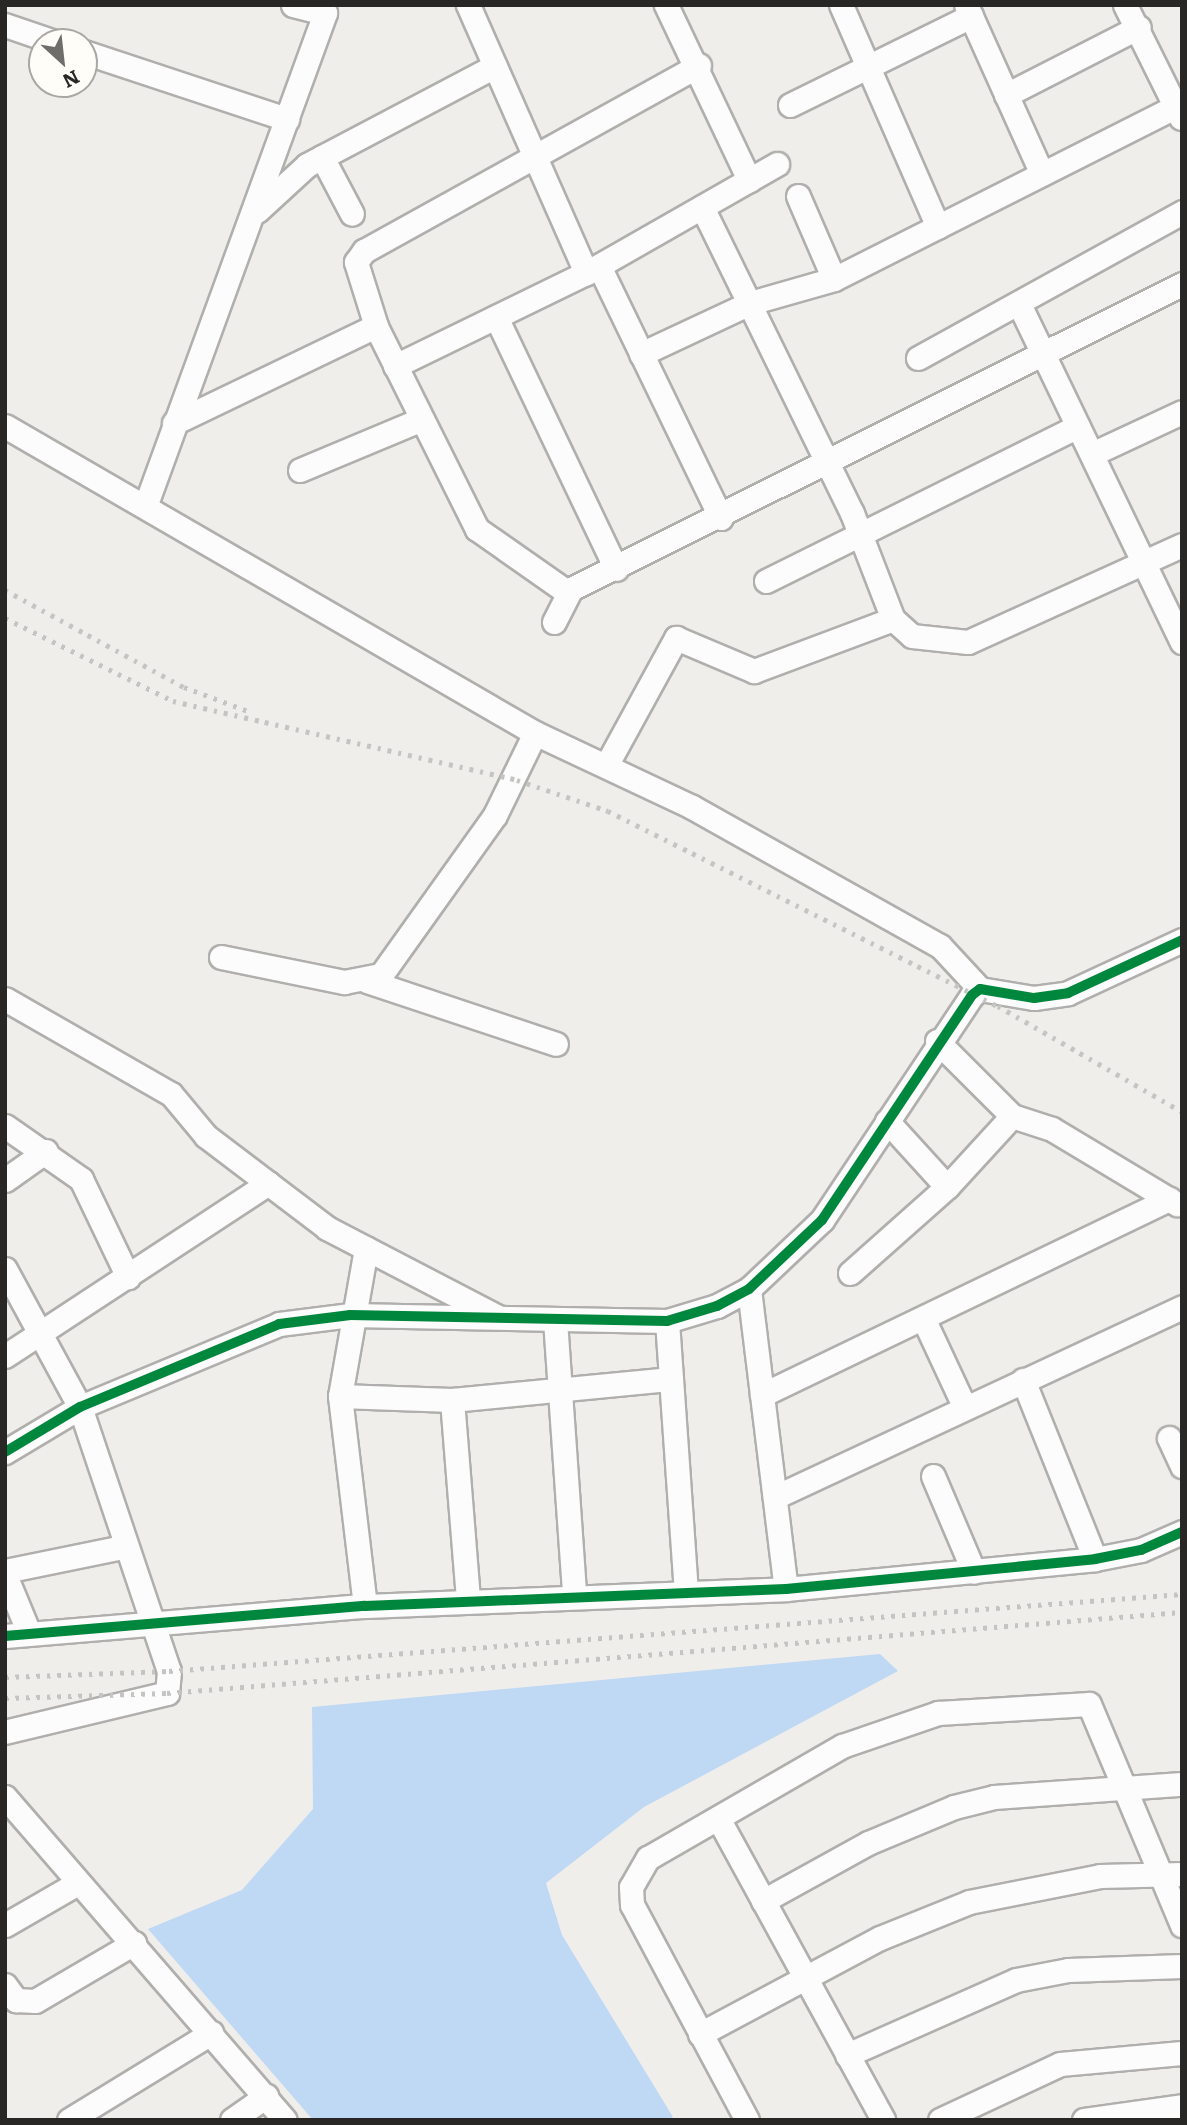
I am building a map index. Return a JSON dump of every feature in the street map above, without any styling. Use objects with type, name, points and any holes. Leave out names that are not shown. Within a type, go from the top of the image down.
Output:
[{"type":"street","points":[[146,504],[327,9],[293,5]]},
{"type":"street","points":[[468,5],[535,157],[592,270],[641,354],[721,517]]},
{"type":"street","points":[[666,5],[699,65],[749,180]]},
{"type":"street","points":[[841,5],[864,69],[938,227]]},
{"type":"street","points":[[641,354],[750,303],[834,279],[1042,174],[1179,110],[1139,27],[1125,5]]},
{"type":"street","points":[[790,105],[864,69],[969,11],[1042,174]]},
{"type":"street","points":[[5,25],[28,33]]},
{"type":"street","points":[[1006,95],[1139,27]]},
{"type":"street","points":[[98,57],[287,119]]},
{"type":"street","points":[[566,592],[481,535],[376,326],[355,270],[358,255],[699,65]]},
{"type":"street","points":[[250,218],[293,174],[495,66]]},
{"type":"street","points":[[322,157],[352,214]]},
{"type":"street","points":[[395,366],[592,270],[777,164]]},
{"type":"street","points":[[798,195],[834,279]]},
{"type":"street","points":[[702,207],[828,464],[860,534],[893,619],[912,636],[968,642],[1182,545]]},
{"type":"street","points":[[918,358],[1020,306],[1182,212]]},
{"type":"street","points":[[554,622],[566,592],[828,464],[1182,284]]},
{"type":"street","points":[[1020,306],[1182,642]]},
{"type":"street","points":[[495,317],[617,569]]},
{"type":"street","points":[[174,424],[376,326]]},
{"type":"street","points":[[1092,454],[1182,412]]},
{"type":"street","points":[[300,470],[422,419]]},
{"type":"street","points":[[5,426],[146,504],[535,733],[607,764],[940,946],[980,989],[1051,997],[1182,940]]},
{"type":"street","points":[[766,581],[1078,426]]},
{"type":"street","points":[[607,764],[676,639],[754,671],[893,619]]},
{"type":"street","points":[[367,981],[396,957],[495,815],[535,733]]},
{"type":"street","points":[[221,957],[367,981],[556,1044]]},
{"type":"street","points":[[5,1452],[80,1406],[279,1324],[350,1315],[667,1321],[748,1289],[822,1220],[937,1041],[980,989]]},
{"type":"street","points":[[5,999],[171,1094],[206,1136],[268,1182],[366,1248],[500,1318]]},
{"type":"street","points":[[937,1041],[1012,1116],[1052,1129],[1175,1203]]},
{"type":"street","points":[[850,1273],[947,1187],[1012,1116]]},
{"type":"street","points":[[887,1121],[947,1187]]},
{"type":"street","points":[[5,1126],[46,1151],[89,1191],[128,1277]]},
{"type":"street","points":[[5,1180],[46,1151]]},
{"type":"street","points":[[5,1356],[268,1182]]},
{"type":"street","points":[[762,1395],[1175,1203]]},
{"type":"street","points":[[365,1606],[340,1396],[350,1315],[366,1248]]},
{"type":"street","points":[[5,1269],[80,1406],[123,1547],[169,1671],[167,1693],[5,1732]]},
{"type":"street","points":[[748,1289],[786,1589]]},
{"type":"street","points":[[775,1497],[1182,1307]]},
{"type":"street","points":[[555,1320],[574,1595]]},
{"type":"street","points":[[924,1320],[965,1408]]},
{"type":"street","points":[[667,1321],[686,1591]]},
{"type":"street","points":[[340,1396],[452,1400],[671,1379]]},
{"type":"street","points":[[1023,1380],[1095,1559]]},
{"type":"street","points":[[452,1400],[468,1601]]},
{"type":"street","points":[[1169,1438],[1182,1466]]},
{"type":"street","points":[[933,1476],[974,1572]]},
{"type":"street","points":[[5,1636],[365,1606],[574,1595],[786,1589],[1095,1559],[1141,1550],[1182,1532]]},
{"type":"street","points":[[29,1633],[5,1573],[123,1547]]},
{"type":"street","points":[[747,2120],[632,1905],[631,1887],[648,1858],[817,1758],[918,1717],[1082,1701],[1093,1709],[1172,1875],[1182,1925]]},
{"type":"street","points":[[764,1901],[868,1843],[954,1807],[1034,1793],[1130,1791],[1182,1784]]},
{"type":"street","points":[[5,1797],[76,1884],[134,1943],[285,2120]]},
{"type":"street","points":[[718,1818],[883,2120]]},
{"type":"street","points":[[700,2034],[807,1981],[880,1938],[969,1902],[1100,1876],[1172,1875]]},
{"type":"street","points":[[5,1925],[76,1884]]},
{"type":"street","points":[[5,1985],[16,2000],[35,2001],[134,1943]]},
{"type":"street","points":[[847,2055],[1016,1980],[1068,1970],[1182,1966]]},
{"type":"street","points":[[69,2120],[211,2033]]},
{"type":"street","points":[[940,2120],[1060,2064],[1182,2053]]},
{"type":"street","points":[[232,2120],[265,2096]]},
{"type":"street","points":[[1084,2120],[1182,2106]]},
{"type":"water","points":[[880,1654],[898,1671],[644,1807],[546,1883],[562,1935],[673,2117],[667,2120],[313,2120],[148,1929],[242,1890],[313,1809],[312,1707]]},
{"type":"railway","points":[[5,590],[184,687],[248,711]]},
{"type":"railway","points":[[5,618],[173,701],[517,780],[608,811],[998,1006],[1182,1112]]},
{"type":"railway","points":[[5,1677],[169,1671],[1182,1594]]},
{"type":"railway","points":[[5,1698],[167,1693],[1182,1612]]},
{"type":"cycle path","points":[[5,1452],[80,1407],[279,1324],[350,1315],[667,1321],[717,1306],[749,1289],[822,1220],[972,995],[980,989],[1034,998],[1068,993],[1182,940]]},
{"type":"cycle path","points":[[5,1636],[365,1606],[786,1589],[1095,1559],[1141,1550],[1182,1532]]}]
